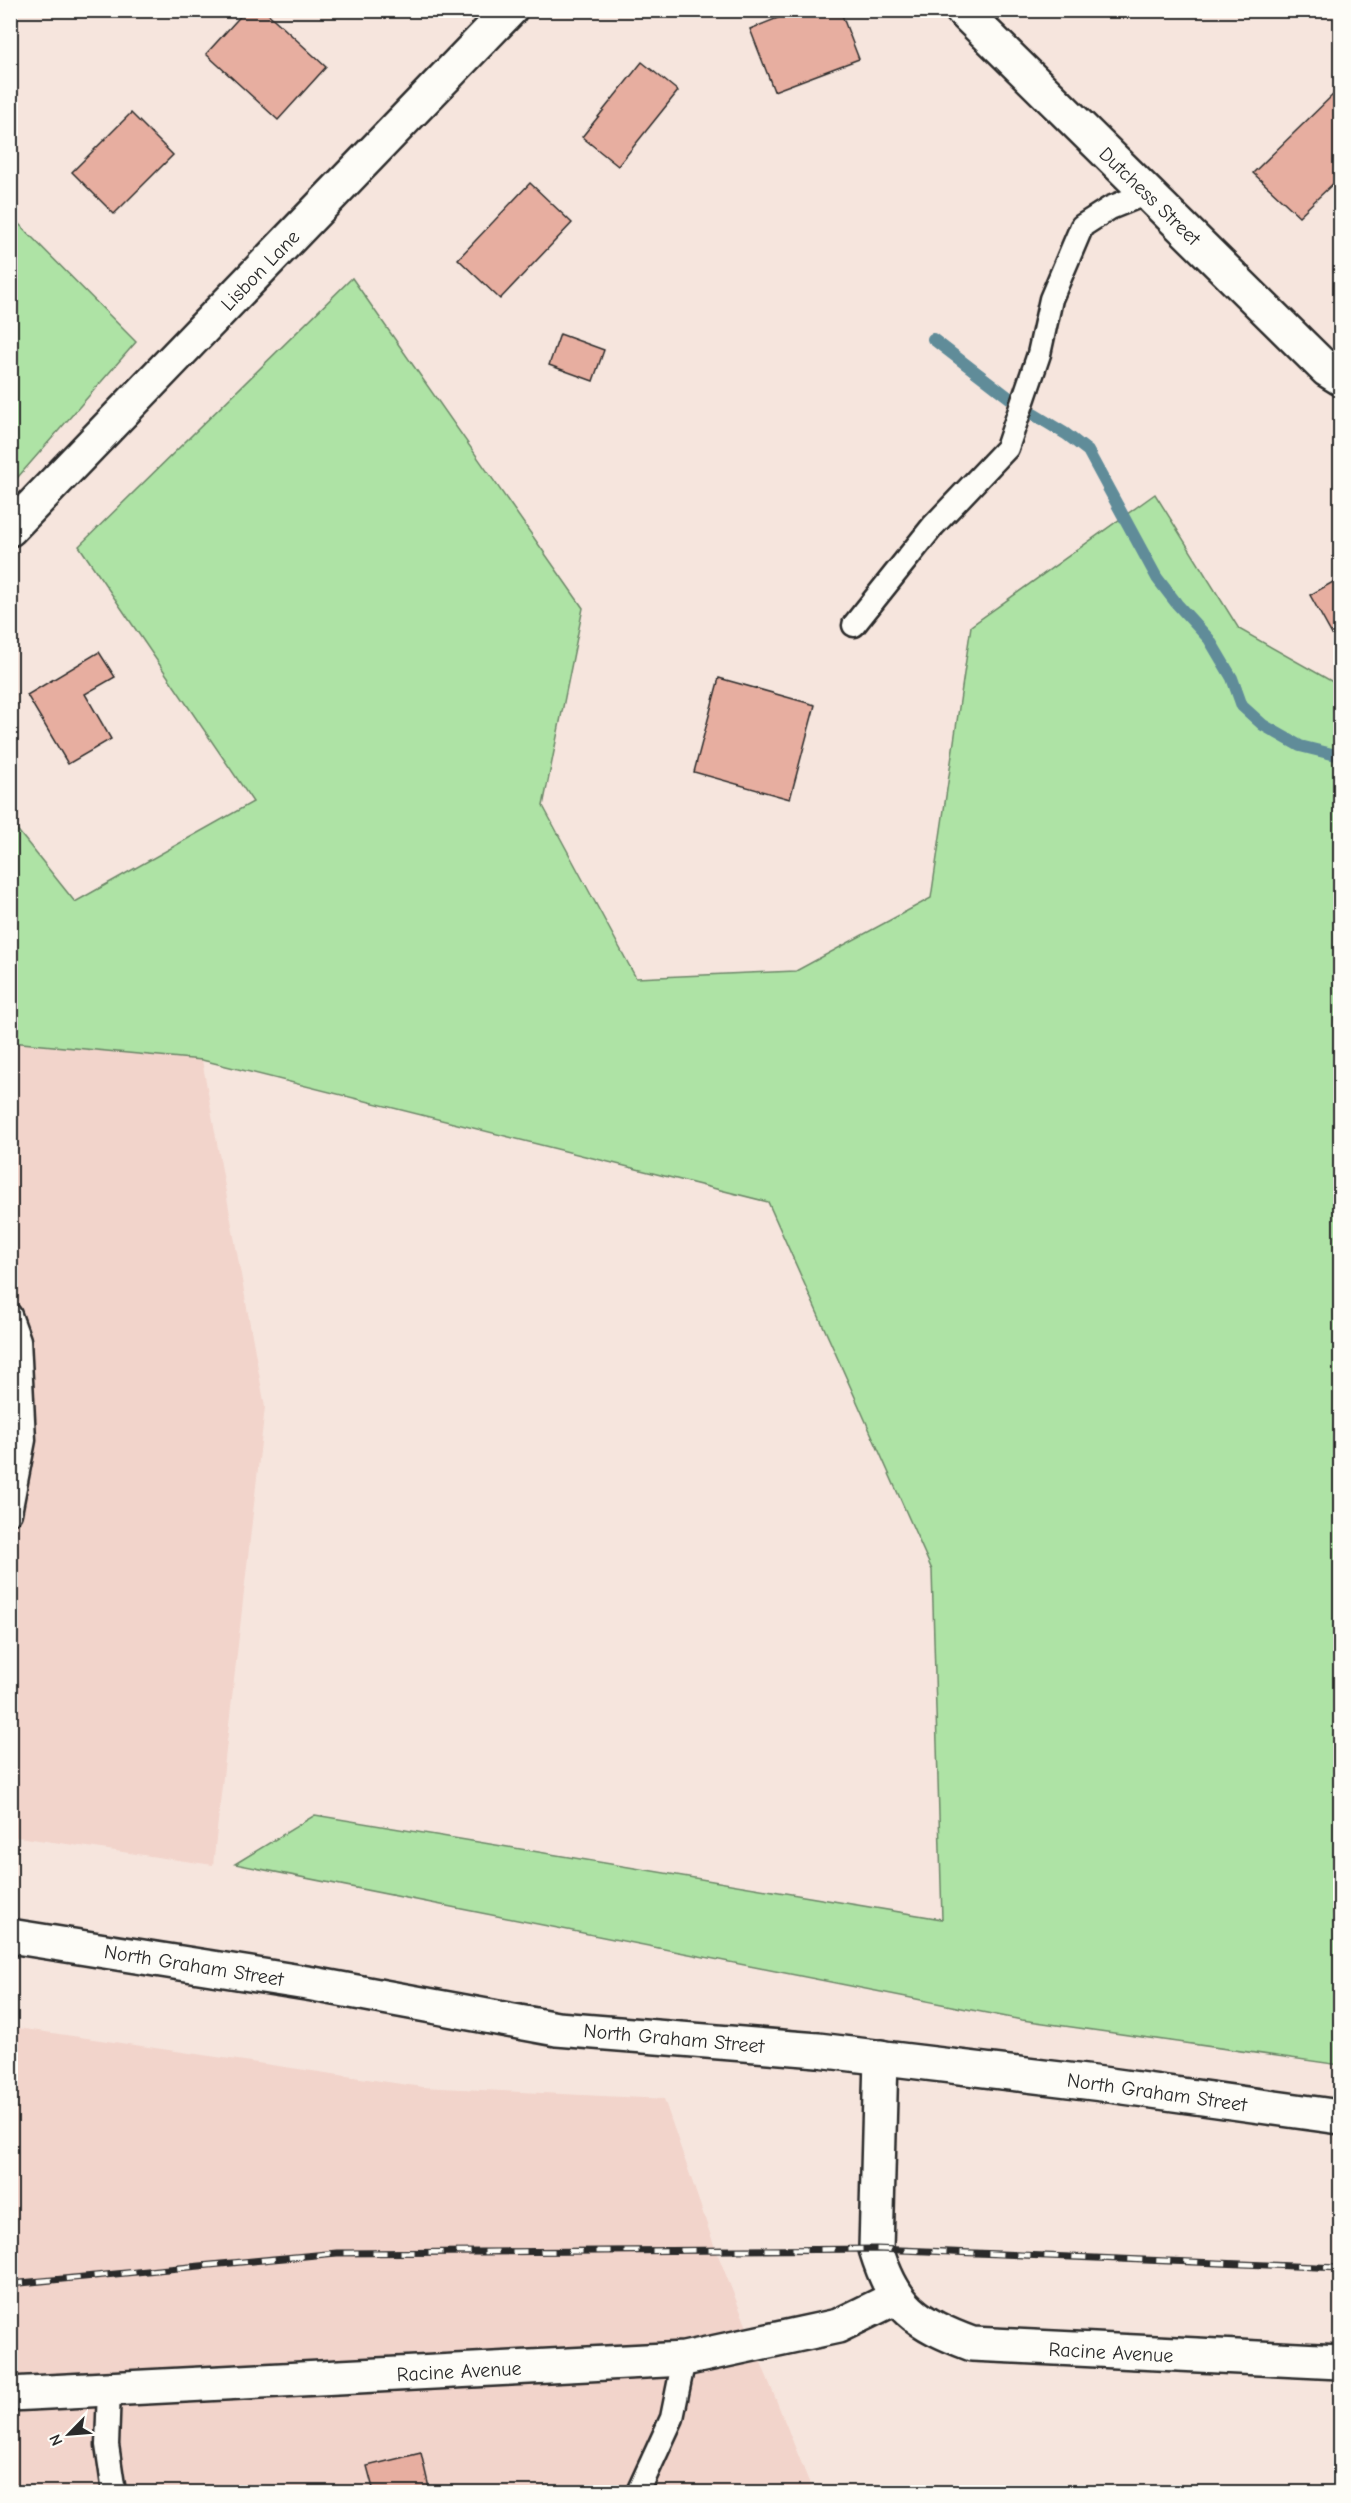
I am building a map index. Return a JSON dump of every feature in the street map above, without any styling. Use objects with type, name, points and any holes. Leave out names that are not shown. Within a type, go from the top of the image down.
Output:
[{"type":"street","name":"Lisbon Lane","points":[[10,529],[510,10]]},
{"type":"street","name":"Dutchess Street","points":[[962,10],[1328,370],[1341,378]]},
{"type":"street","name":"North Graham Street","points":[[10,1936],[313,1984],[557,2029],[881,2057],[1102,2084],[1341,2117]]},
{"type":"street","name":"Racine Avenue","points":[[881,2057],[876,2249],[884,2274],[897,2297],[918,2319],[934,2330],[972,2344],[1341,2362]]},
{"type":"street","name":"Racine Avenue","points":[[10,2394],[684,2359],[838,2326],[897,2297]]},
{"type":"lane","points":[[854,625],[933,526],[1007,448],[1039,354],[1051,298],[1082,226],[1110,208],[1147,193]]},
{"type":"lane","points":[[10,1315],[19,1340],[24,1440],[10,1513]]},
{"type":"lane","points":[[638,2493],[672,2418],[684,2359]]},
{"type":"lane","points":[[109,2389],[107,2445],[114,2493]]},
{"type":"shaded area","points":[[11,1042],[202,1060],[265,1407],[213,1865],[11,1836]]},
{"type":"shaded area","points":[[11,2027],[422,2087],[664,2099],[714,2245],[813,2492],[11,2492]]},
{"type":"green space","points":[[11,216],[136,342],[11,485]]},
{"type":"green space","points":[[352,278],[583,608],[543,806],[636,978],[796,971],[931,898],[971,626],[1155,494],[1239,629],[1340,686],[1340,2065],[1022,2020],[235,1864],[315,1815],[942,1919],[932,1570],[768,1202],[202,1060],[11,1042],[11,822],[75,902],[253,802],[79,546]]},
{"type":"building","points":[[246,10],[264,10],[326,67],[278,120],[206,54]]},
{"type":"building","points":[[798,10],[840,10],[859,59],[774,91],[750,29]]},
{"type":"building","points":[[642,62],[678,91],[618,166],[582,137]]},
{"type":"building","points":[[1340,88],[1340,177],[1299,216],[1253,173]]},
{"type":"building","points":[[131,113],[173,155],[114,214],[72,172]]},
{"type":"building","points":[[530,183],[572,223],[500,299],[458,259]]},
{"type":"building","points":[[560,334],[604,350],[593,381],[549,365]]},
{"type":"building","points":[[1340,578],[1340,649],[1310,595]]},
{"type":"building","points":[[99,652],[115,677],[85,694],[111,739],[68,764],[27,695]]},
{"type":"building","points":[[719,678],[815,705],[790,799],[694,772]]},
{"type":"building","points":[[421,2453],[430,2492],[374,2492],[367,2466]]},
{"type":"waterway","points":[[933,339],[1020,406],[1066,434],[1088,451],[1157,578],[1209,639],[1232,678],[1242,706],[1263,725],[1300,746],[1340,756]]},
{"type":"railway","points":[[10,2284],[337,2253],[876,2249],[1340,2268]]}]
